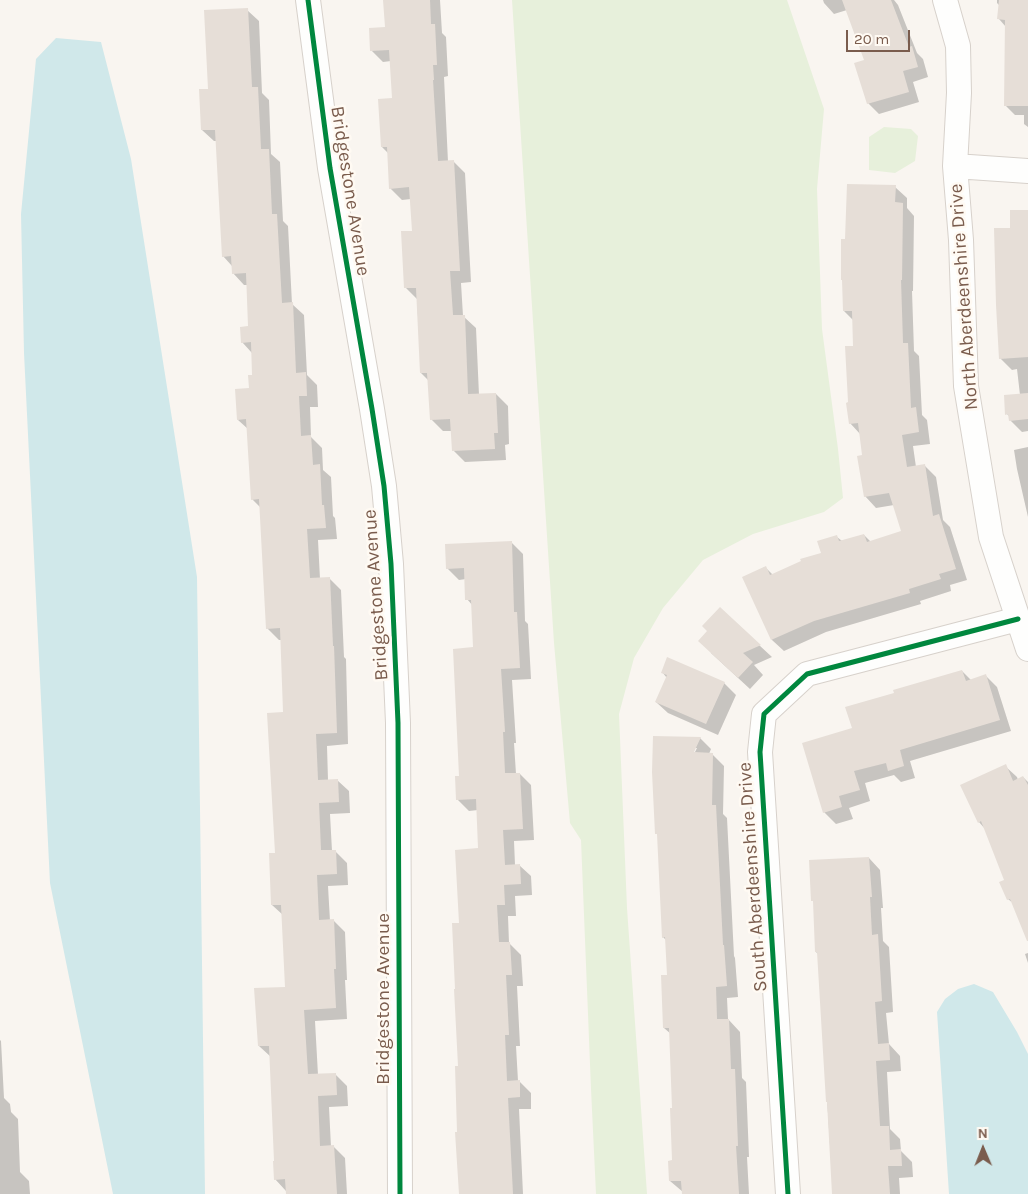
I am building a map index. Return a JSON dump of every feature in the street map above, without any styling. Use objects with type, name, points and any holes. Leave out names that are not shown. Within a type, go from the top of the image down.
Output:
[{"type":"street","name":"Bridgestone Avenue","points":[[308,0],[330,168],[384,486],[391,564],[398,724],[400,1194]]},
{"type":"street","name":"North Aberdeenshire Drive","points":[[945,0],[958,46],[959,93],[955,166],[961,240],[966,386],[991,537],[1028,649]]},
{"type":"street","points":[[955,166],[1028,171]]},
{"type":"street","name":"South Aberdeenshire Drive","points":[[788,1194],[760,752],[764,714],[807,674],[1018,620]]},
{"type":"green space","points":[[512,0],[787,0],[824,109],[817,189],[822,329],[843,498],[824,512],[753,534],[703,560],[663,608],[634,658],[619,714],[627,908],[647,1194],[596,1194],[581,840],[570,823],[554,643]]},
{"type":"green space","points":[[884,127],[911,129],[918,136],[915,161],[895,173],[869,170],[869,137]]},
{"type":"water","points":[[56,38],[101,42],[131,159],[197,577],[205,1194],[113,1194],[50,883],[24,353],[21,214],[36,59]]},
{"type":"water","points":[[974,984],[993,992],[1028,1054],[1028,1194],[949,1194],[937,1012],[945,999],[958,989]]},
{"type":"building","points":[[383,0],[430,0],[431,24],[435,24],[437,65],[433,65],[433,80],[438,161],[454,160],[460,271],[450,271],[453,315],[465,315],[468,394],[496,393],[498,433],[494,433],[495,449],[452,451],[450,419],[430,420],[427,373],[420,373],[416,288],[404,288],[401,231],[412,231],[409,187],[389,189],[387,147],[381,147],[378,99],[392,98],[389,50],[370,51],[369,28],[385,27]]},
{"type":"building","points":[[842,0],[891,0],[909,47],[912,46],[918,67],[903,71],[909,92],[867,104],[854,63],[864,60]]},
{"type":"building","points":[[999,0],[1028,0],[1028,106],[1004,106],[1005,20],[997,19]]},
{"type":"building","points":[[248,8],[252,87],[258,87],[261,149],[269,149],[272,214],[277,214],[282,303],[293,302],[296,373],[306,372],[307,396],[299,396],[301,436],[311,435],[313,465],[320,464],[322,505],[324,505],[326,528],[307,529],[310,578],[330,577],[337,733],[316,734],[318,780],[338,779],[339,802],[319,803],[321,850],[336,850],[337,874],[317,875],[319,920],[334,919],[336,1008],[304,1010],[308,1074],[336,1073],[337,1095],[318,1096],[320,1146],[334,1145],[337,1194],[286,1194],[285,1179],[274,1180],[269,1046],[258,1046],[254,988],[285,987],[281,905],[271,905],[269,853],[275,853],[267,713],[283,712],[280,628],[266,629],[259,499],[251,500],[246,419],[237,420],[235,389],[249,388],[248,375],[252,375],[251,342],[241,343],[240,327],[248,326],[246,273],[232,274],[231,256],[222,257],[215,130],[201,130],[199,89],[208,89],[204,10]]},
{"type":"building","points":[[847,184],[896,185],[895,202],[903,203],[901,280],[903,343],[908,343],[911,408],[916,407],[919,432],[902,435],[907,467],[925,464],[933,516],[939,514],[956,569],[939,574],[941,579],[909,589],[910,593],[814,621],[771,640],[742,577],[766,566],[770,575],[801,561],[800,559],[821,553],[817,541],[837,535],[839,541],[864,534],[867,542],[901,531],[889,493],[864,497],[857,456],[862,455],[858,423],[849,424],[846,403],[848,402],[845,346],[853,346],[852,311],[843,311],[841,280],[841,239],[845,239]]},
{"type":"building","points":[[1010,210],[1028,210],[1028,357],[999,359],[994,228],[1010,228]]},
{"type":"building","points":[[1028,393],[1028,419],[1009,421],[1008,414],[1005,415],[1004,395]]},
{"type":"building","points":[[512,541],[514,612],[517,612],[520,668],[501,669],[505,732],[503,732],[505,773],[520,773],[523,829],[503,830],[505,865],[520,864],[521,884],[504,885],[505,905],[497,905],[499,942],[510,942],[512,975],[506,975],[509,1035],[505,1035],[507,1081],[520,1080],[520,1097],[508,1098],[513,1194],[459,1194],[455,1132],[457,1132],[455,1066],[458,1066],[452,923],[459,923],[455,850],[478,848],[476,799],[456,800],[455,776],[459,776],[453,649],[473,647],[471,600],[465,600],[464,568],[446,569],[445,544]]},
{"type":"building","points":[[720,607],[761,645],[743,653],[753,662],[738,678],[698,641],[707,631],[702,626]]},
{"type":"building","points":[[667,657],[725,682],[706,724],[655,702],[667,675],[661,673]]},
{"type":"building","points":[[962,670],[966,681],[986,674],[1000,720],[900,750],[904,766],[888,771],[886,763],[854,771],[860,790],[839,796],[842,807],[823,813],[802,743],[852,728],[845,707],[894,693],[893,690]]},
{"type":"building","points":[[653,736],[701,737],[694,752],[713,753],[712,805],[716,805],[723,945],[727,986],[716,987],[717,1019],[729,1019],[731,1069],[735,1069],[739,1194],[682,1194],[681,1181],[669,1181],[668,1161],[672,1160],[670,1108],[672,1108],[669,1028],[663,1028],[661,975],[667,975],[665,937],[662,938],[657,834],[655,834],[652,772]]},
{"type":"building","points":[[1006,764],[1013,781],[1023,776],[1028,785],[1028,941],[1010,899],[1007,900],[999,882],[1004,880],[981,821],[978,823],[960,785]]},
{"type":"building","points":[[869,857],[872,935],[878,934],[882,1001],[875,1002],[878,1044],[889,1043],[890,1060],[876,1061],[880,1126],[889,1126],[890,1150],[901,1149],[902,1166],[888,1166],[890,1194],[832,1194],[817,952],[815,952],[809,860]]},
{"type":"cycle path","points":[[308,0],[330,168],[384,486],[391,564],[398,723],[400,1194]]},
{"type":"cycle path","points":[[788,1194],[760,752],[764,714],[807,674],[1018,619]]}]
